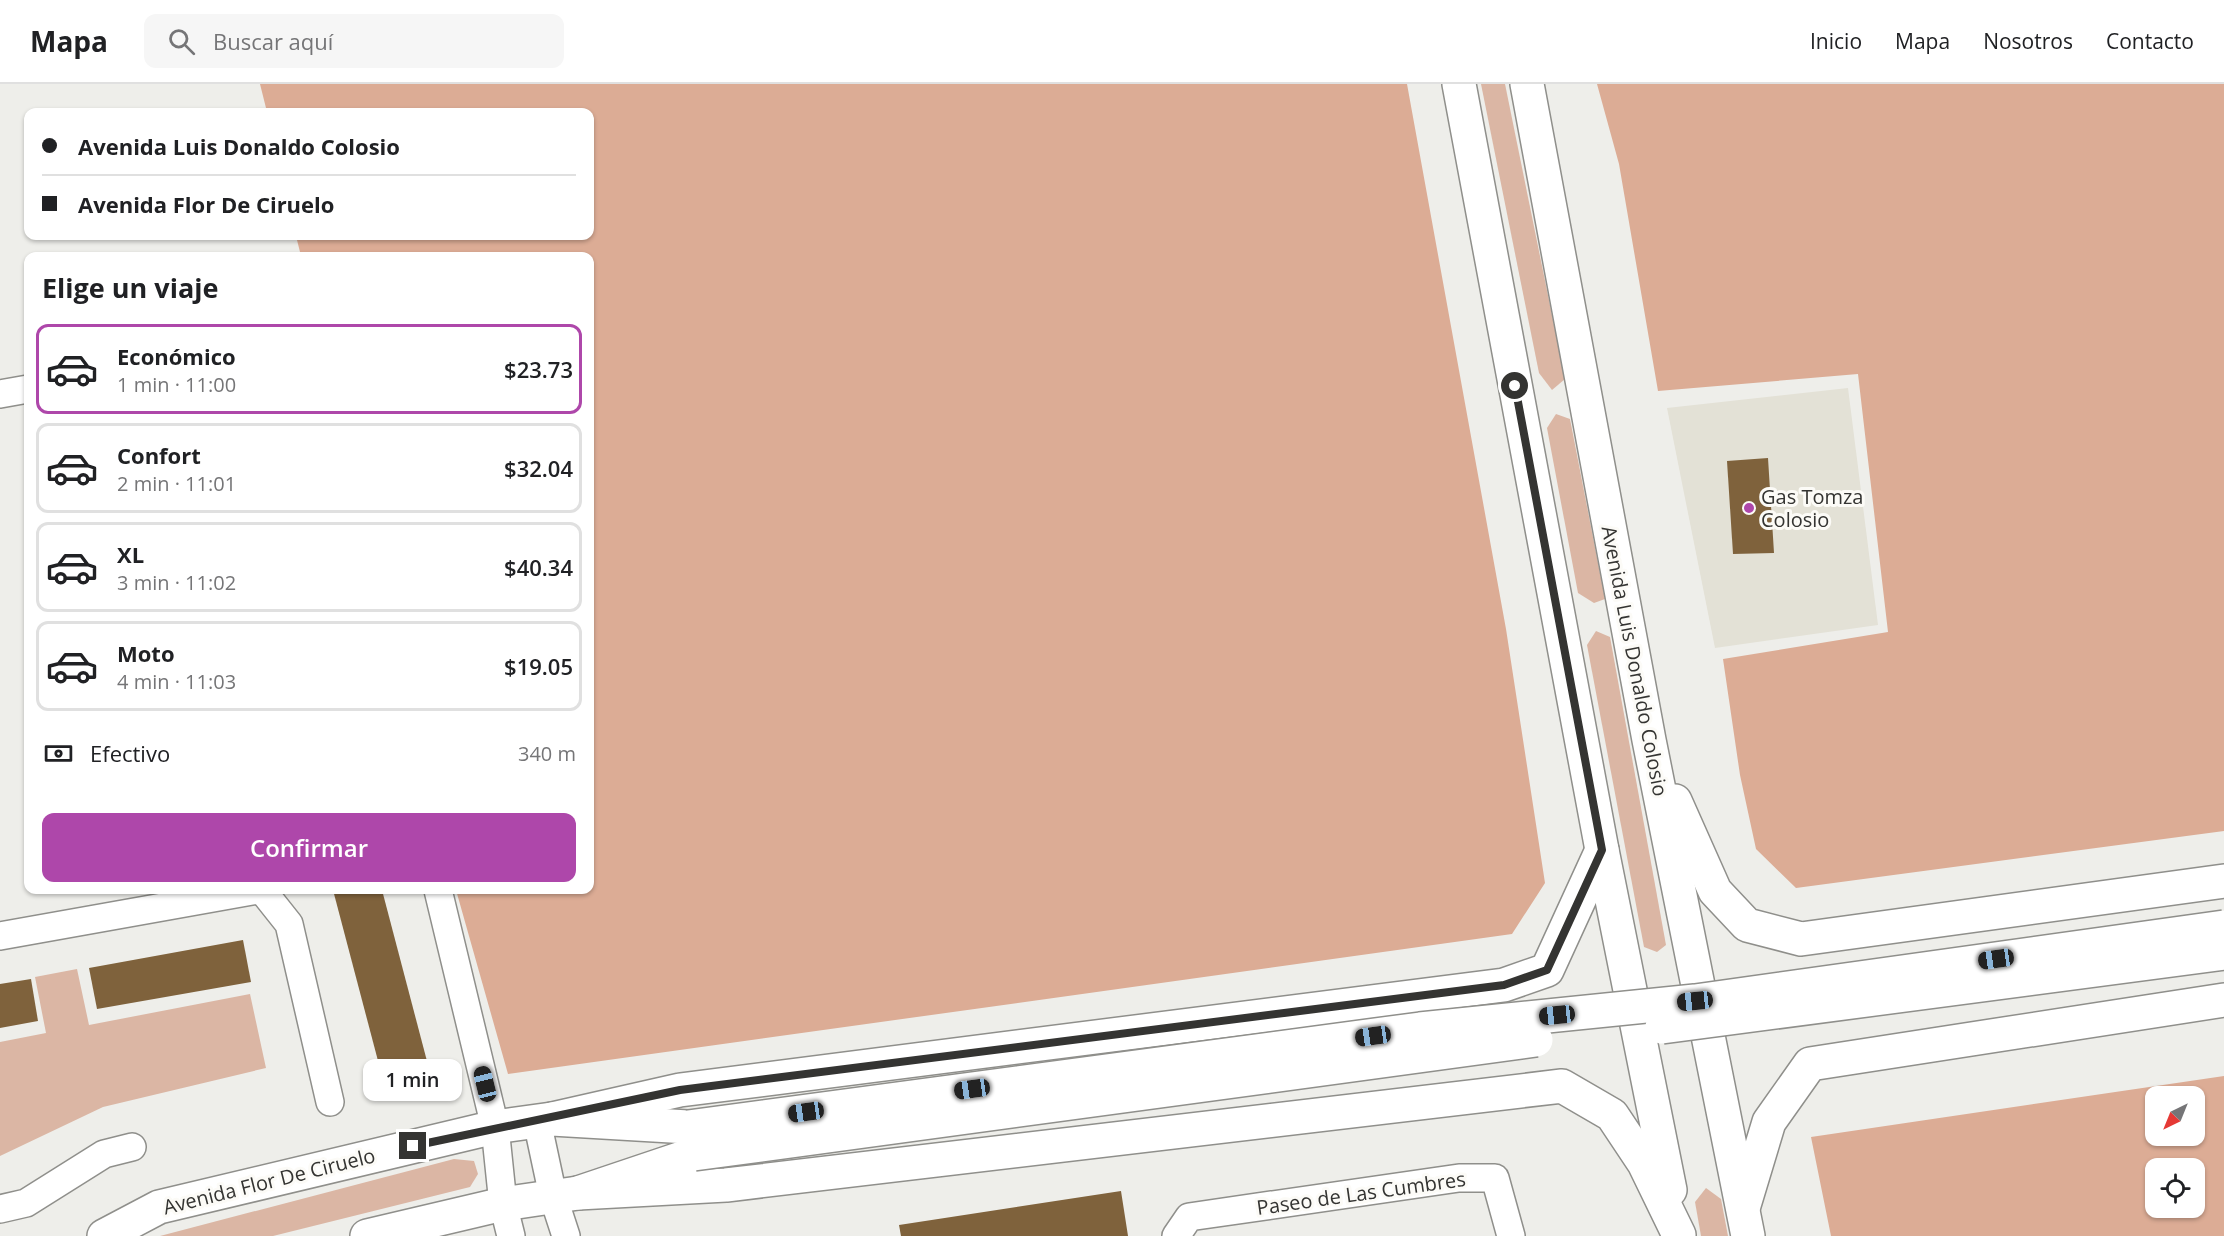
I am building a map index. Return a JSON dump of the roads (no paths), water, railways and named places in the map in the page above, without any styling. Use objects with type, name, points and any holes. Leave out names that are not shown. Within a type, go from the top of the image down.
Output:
[{"type":"main road","points":[[1459,84],[1602,850],[1679,1235]]},
{"type":"main road","name":"Avenida Luis Donaldo Colosio","points":[[1527,84],[1649,741],[1745,1223]]},
{"type":"main road","points":[[1649,741],[1715,891],[1747,925],[1801,939],[2224,881]]},
{"type":"main road","points":[[544,1120],[680,1090],[1504,985],[1547,970],[1602,850]]},
{"type":"main road","points":[[566,1195],[691,1141],[1420,1029],[1695,1001],[2224,927]]},
{"type":"main road","points":[[691,1141],[1498,1044],[1702,1023],[2224,953]]},
{"type":"main road","points":[[1745,1223],[1769,1122],[1810,1064],[2224,1000]]},
{"type":"main road","points":[[367,1236],[503,1204],[566,1195],[726,1185],[1562,1086],[1612,1115],[1644,1163],[1679,1235]]},
{"type":"main road","name":"Avenida Flor De Ciruelo","points":[[104,1236],[159,1208],[495,1127],[544,1120],[691,1141]]},
{"type":"street","points":[[0,394],[24,390]]},
{"type":"street","points":[[0,936],[237,894]]},
{"type":"street","points":[[263,894],[289,924],[330,1102]]},
{"type":"street","points":[[439,894],[495,1127],[503,1204],[511,1236]]},
{"type":"street","points":[[544,1120],[566,1195],[566,1236]]},
{"type":"street","points":[[0,1209],[26,1203],[104,1154],[132,1147]]},
{"type":"street","name":"Paseo de Las Cumbres","points":[[1176,1236],[1189,1217],[1459,1178],[1496,1178],[1510,1236]]},
{"type":"place","name":"Gas Tomza Colosio","points":[[1749,508]]}]
